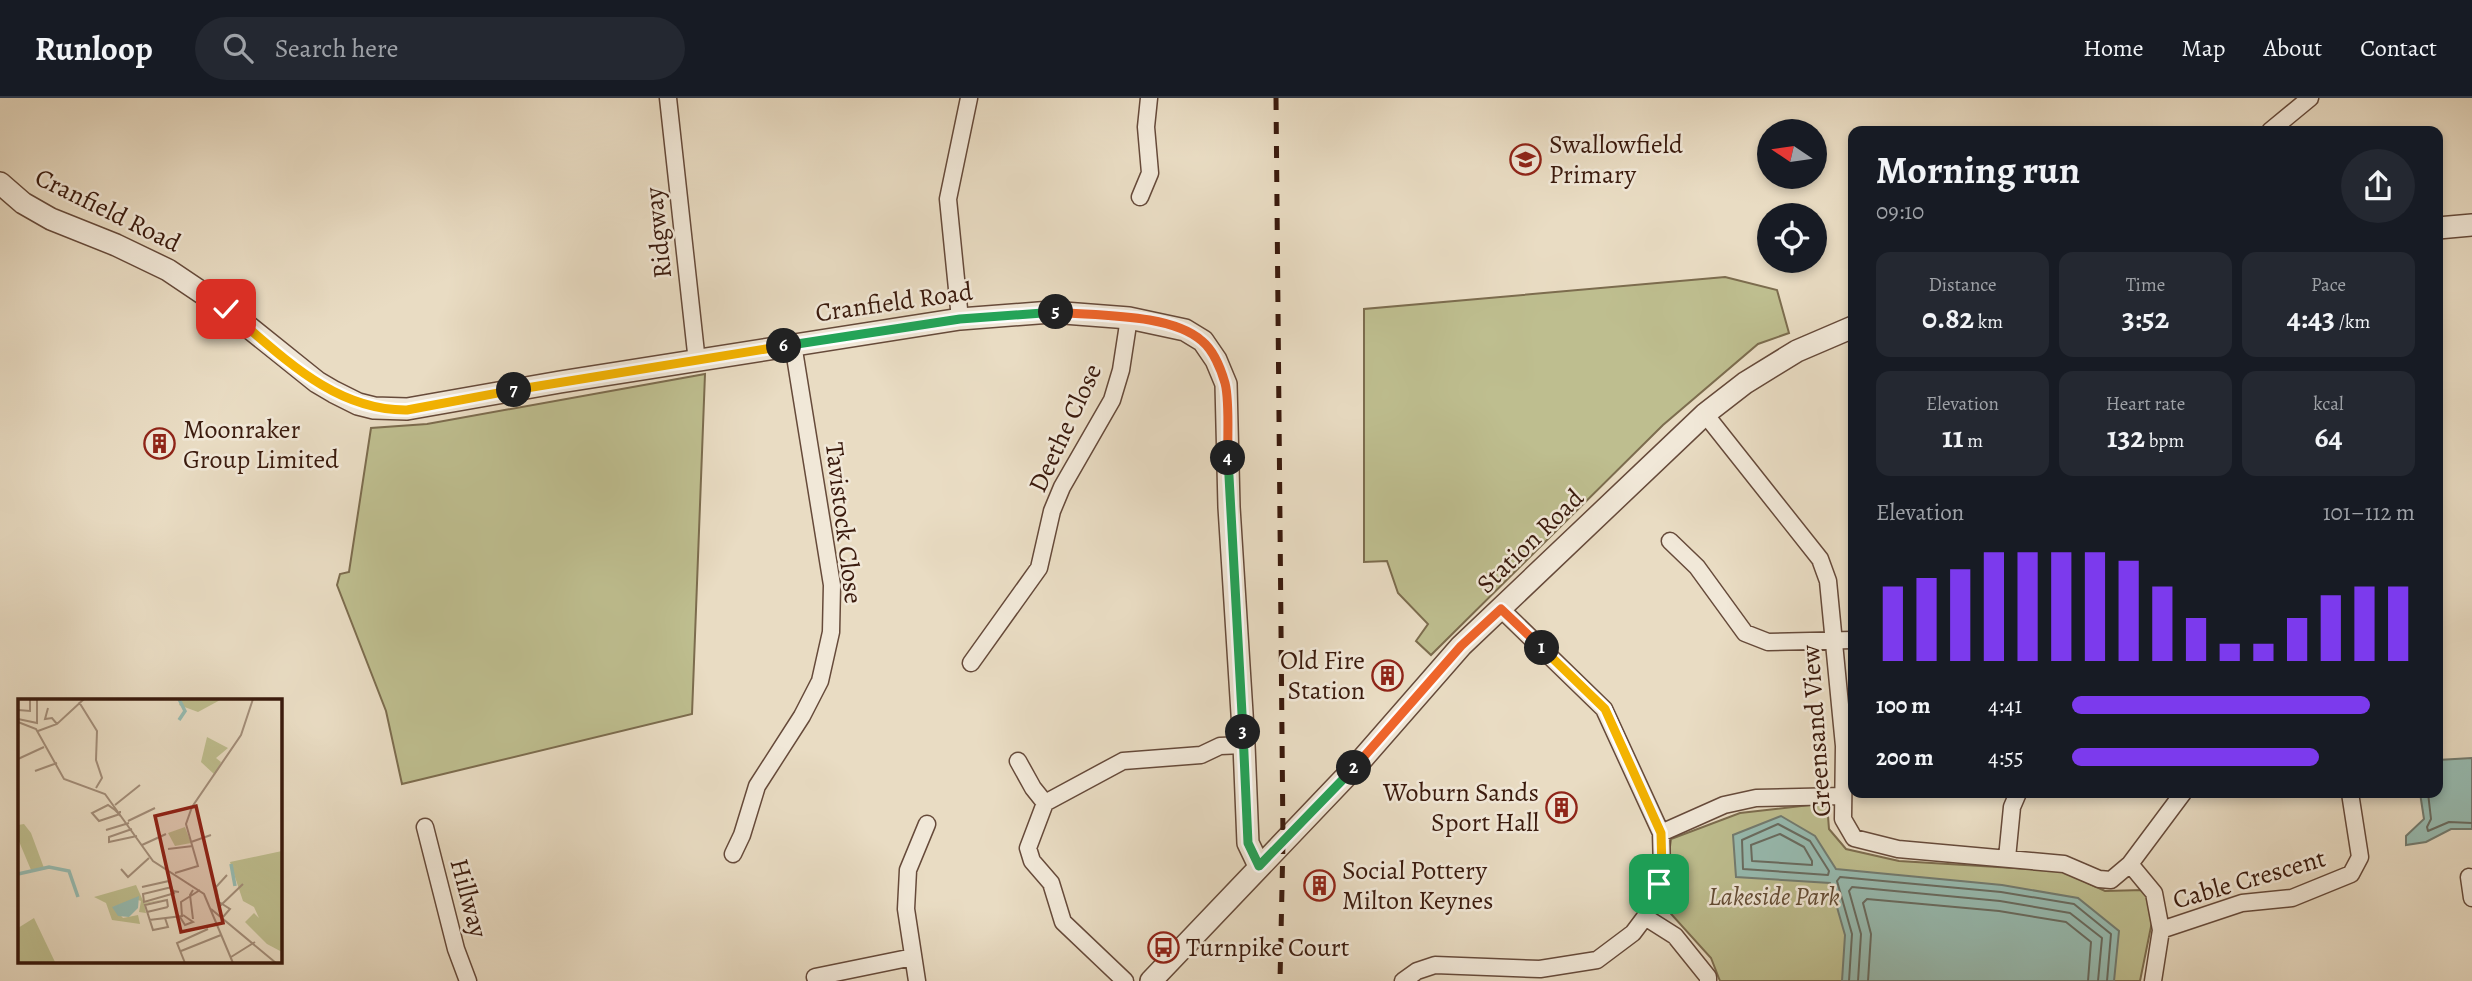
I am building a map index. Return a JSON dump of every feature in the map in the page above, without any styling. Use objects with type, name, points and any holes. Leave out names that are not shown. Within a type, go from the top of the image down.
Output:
[{"type":"street","name":"Ridgway","points":[[668,98],[696,362]]},
{"type":"street","points":[[960,319],[948,198],[970,98]]},
{"type":"street","points":[[1140,197],[1150,173],[1146,127],[1149,98]]},
{"type":"street","points":[[2276,126],[2310,98]]},
{"type":"street","name":"Cranfield Road","points":[[0,183],[23,203],[43,215],[142,256],[168,270],[226,309],[317,382],[346,399],[374,408],[407,410],[560,382],[960,319],[1051,312],[1129,318],[1185,330],[1203,341],[1216,360],[1226,384],[1229,507],[1248,843],[1259,866]]},
{"type":"street","points":[[2443,228],[2472,225]]},
{"type":"street","name":"Deethe Close","points":[[971,663],[1039,568],[1052,511],[1062,487],[1112,400],[1122,370],[1129,318]]},
{"type":"street","name":"Station Road","points":[[1151,981],[1357,765],[1461,646],[1705,414],[1745,383],[1797,351],[1848,329]]},
{"type":"street","name":"Tavistock Close","points":[[733,853],[742,835],[757,786],[802,716],[820,681],[831,632],[832,585],[793,344]]},
{"type":"street","name":"Greensand View","points":[[1705,414],[1820,559],[1828,582],[1835,642],[1844,746],[1843,819],[1854,838],[1898,849],[2064,864],[2099,879],[2111,880],[2130,864]]},
{"type":"street","points":[[1670,541],[1697,567],[1745,633],[1768,642],[1848,641]]},
{"type":"street","points":[[1403,981],[1417,971],[1435,965],[1519,975],[1597,960],[1633,933],[1645,916],[1662,871],[1661,833],[1605,709],[1501,609]]},
{"type":"street","points":[[1125,981],[1063,922],[1051,883],[1032,860],[1028,848],[1045,803],[1123,761],[1201,755],[1220,746],[1244,745]]},
{"type":"street","points":[[1018,761],[1045,803]]},
{"type":"street","points":[[1661,833],[1724,805],[1756,798],[1843,796]]},
{"type":"street","points":[[2007,858],[2012,807],[2016,798]]},
{"type":"street","points":[[2153,981],[2161,930],[2154,893],[2130,864],[2179,798]]},
{"type":"street","name":"Cable Crescent","points":[[2161,930],[2242,903],[2292,898],[2351,874],[2360,857],[2351,798]]},
{"type":"street","points":[[917,981],[906,909],[908,870],[927,824]]},
{"type":"street","name":"Hillway","points":[[425,827],[456,949],[468,981]]},
{"type":"street","points":[[2469,877],[2472,898]]},
{"type":"street","points":[[1645,916],[1675,936],[1708,977],[1708,981]]},
{"type":"street","points":[[815,977],[913,957]]},
{"type":"green space","points":[[1725,277],[1777,290],[1789,333],[1758,344],[1663,425],[1431,655],[1416,641],[1428,624],[1398,593],[1387,561],[1364,562],[1364,309]]},
{"type":"green space","points":[[705,374],[692,714],[402,784],[386,711],[337,585],[340,574],[349,572],[371,428],[427,424]]},
{"type":"green space","name":"Lakeside Park","points":[[1827,803],[1829,829],[1846,849],[1899,861],[2062,871],[2105,891],[2143,890],[2155,907],[2140,981],[1720,981],[1711,958],[1662,904],[1671,839],[1740,813]]},
{"type":"water","points":[[2472,758],[2472,829],[2451,829],[2426,842],[2406,845],[2406,836],[2424,819],[2421,798],[2443,798],[2443,760]]},
{"type":"water","points":[[1781,816],[1815,836],[1836,869],[2002,885],[2078,898],[2119,931],[2114,981],[1842,981],[1845,935],[1830,883],[1736,877],[1733,835]]},
{"type":"railway","points":[[1276,98],[1283,841],[1280,981]]},
{"type":"place","name":"Swallowfield Primary","points":[[1526,159]]},
{"type":"place","name":"Moonraker Group Limited","points":[[160,444]]},
{"type":"place","name":"Old Fire Station","points":[[1388,675]]},
{"type":"place","name":"Woburn Sands Sport Hall","points":[[1562,807]]},
{"type":"place","name":"Social Pottery Milton Keynes","points":[[1319,885]]},
{"type":"place","name":"Turnpike Court","points":[[1163,947]]},
{"type":"route","points":[[226,309],[317,382],[358,404],[390,410],[407,410],[560,382],[960,319],[1051,312],[1129,318],[1185,330],[1203,341],[1216,360],[1226,384],[1229,507],[1248,843],[1259,866],[1357,765],[1461,646],[1501,609],[1605,709],[1661,833],[1662,871],[1659,884]]}]
